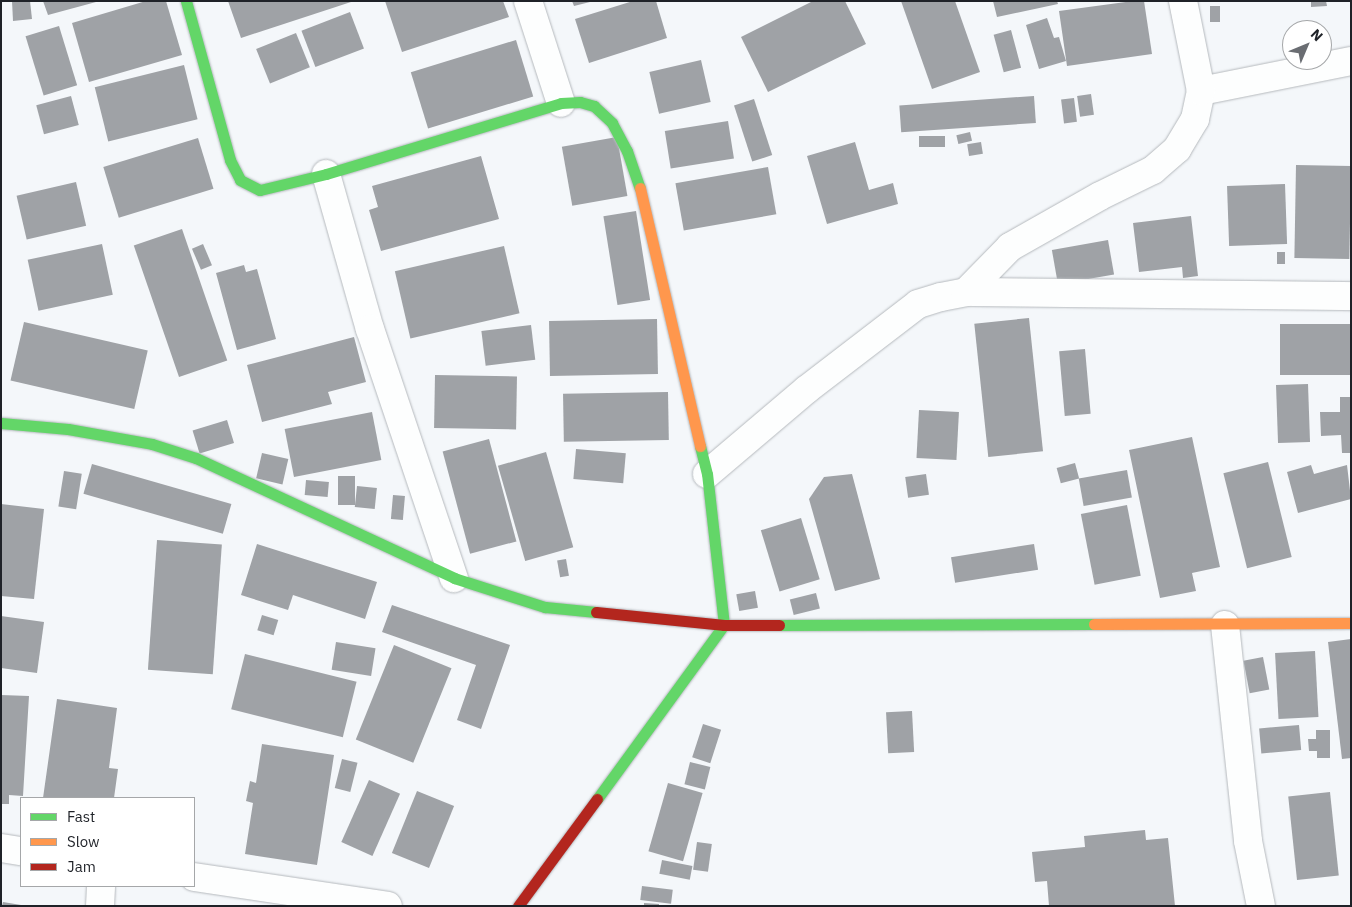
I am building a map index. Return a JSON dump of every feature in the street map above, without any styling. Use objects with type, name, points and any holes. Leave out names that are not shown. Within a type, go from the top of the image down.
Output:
[{"type":"street","points":[[186,1],[230,160],[240,180],[260,190],[326,174],[561,103],[580,102],[594,106],[612,123],[627,151],[638,182],[707,474],[724,626],[518,906]]},
{"type":"street","points":[[528,1],[561,103]]},
{"type":"street","points":[[966,292],[1010,247],[1100,196],[1153,170],[1177,149],[1195,119],[1201,91],[1183,1]]},
{"type":"street","points":[[1201,91],[1351,61]]},
{"type":"street","points":[[326,174],[370,329],[454,578]]},
{"type":"street","points":[[707,474],[806,390],[918,304],[966,292],[1351,296]]},
{"type":"street","points":[[1,423],[68,430],[134,441],[196,458],[454,578],[545,607],[724,626],[1351,623]]},
{"type":"street","points":[[1225,625],[1248,841],[1261,906]]},
{"type":"street","points":[[1,848],[20,851]]},
{"type":"street","points":[[195,876],[388,906]]},
{"type":"street","points":[[100,906],[102,887]]},
{"type":"building","points":[[12,1],[30,1],[32,19],[13,21]]},
{"type":"building","points":[[43,1],[96,1],[96,2],[48,15]]},
{"type":"building","points":[[146,1],[166,1],[182,55],[89,82],[72,23]]},
{"type":"building","points":[[228,1],[351,1],[351,2],[241,38]]},
{"type":"building","points":[[385,1],[503,1],[509,17],[402,52]]},
{"type":"building","points":[[572,1],[590,1],[590,2],[574,6]]},
{"type":"building","points":[[633,1],[656,1],[667,38],[589,63],[575,19]]},
{"type":"building","points":[[813,1],[845,1],[866,44],[768,92],[741,37]]},
{"type":"building","points":[[901,1],[955,1],[980,72],[932,89]]},
{"type":"building","points":[[993,1],[1057,1],[1058,4],[997,17]]},
{"type":"building","points":[[1144,1],[1152,54],[1067,66],[1059,11]]},
{"type":"building","points":[[1311,1],[1326,1],[1327,6],[1311,7]]},
{"type":"building","points":[[1210,6],[1220,6],[1220,22],[1210,22]]},
{"type":"building","points":[[350,12],[364,48],[315,67],[301,31]]},
{"type":"building","points":[[1047,18],[1054,38],[1059,37],[1066,61],[1039,69],[1026,25]]},
{"type":"building","points":[[59,26],[77,85],[44,96],[26,36]]},
{"type":"building","points":[[1011,30],[1021,68],[1004,72],[994,35]]},
{"type":"building","points":[[296,33],[310,67],[270,83],[256,49]]},
{"type":"building","points":[[516,40],[533,96],[428,129],[411,72]]},
{"type":"building","points":[[701,60],[711,102],[659,114],[649,72]]},
{"type":"building","points":[[184,65],[198,119],[108,142],[95,87]]},
{"type":"building","points":[[1091,94],[1094,115],[1080,117],[1077,96]]},
{"type":"building","points":[[71,96],[79,125],[44,134],[36,105]]},
{"type":"building","points":[[1034,96],[1036,123],[901,132],[899,105]]},
{"type":"building","points":[[1074,98],[1077,122],[1064,123],[1061,100]]},
{"type":"building","points":[[754,99],[772,155],[752,162],[734,105]]},
{"type":"building","points":[[728,121],[734,159],[671,169],[665,131]]},
{"type":"building","points":[[970,132],[972,141],[958,144],[956,135]]},
{"type":"building","points":[[919,136],[945,136],[945,147],[919,147]]},
{"type":"building","points":[[617,137],[627,196],[572,206],[562,147]]},
{"type":"building","points":[[198,138],[213,189],[119,218],[103,167]]},
{"type":"building","points":[[855,142],[869,190],[893,183],[898,204],[827,224],[807,156]]},
{"type":"building","points":[[981,142],[983,154],[969,156],[967,144]]},
{"type":"building","points":[[481,156],[499,219],[381,251],[369,210],[378,207],[372,186]]},
{"type":"building","points":[[1296,165],[1351,166],[1349,259],[1294,258]]},
{"type":"building","points":[[768,167],[776,214],[684,231],[675,183]]},
{"type":"building","points":[[76,182],[86,226],[27,240],[17,196]]},
{"type":"building","points":[[1285,184],[1287,244],[1229,246],[1227,186]]},
{"type":"building","points":[[636,211],[650,300],[617,305],[603,216]]},
{"type":"building","points":[[1191,216],[1198,276],[1183,278],[1182,267],[1139,272],[1133,223]]},
{"type":"building","points":[[182,229],[227,360],[179,377],[134,246]]},
{"type":"building","points":[[1108,240],[1114,274],[1058,284],[1052,250]]},
{"type":"building","points":[[102,244],[113,295],[38,311],[28,260]]},
{"type":"building","points":[[203,244],[212,265],[201,270],[192,249]]},
{"type":"building","points":[[504,246],[520,313],[410,338],[395,271]]},
{"type":"building","points":[[1277,252],[1285,252],[1285,264],[1277,264]]},
{"type":"building","points":[[244,265],[246,272],[257,269],[276,339],[237,350],[216,273]]},
{"type":"building","points":[[1029,318],[1043,451],[988,457],[974,324]]},
{"type":"building","points":[[657,319],[658,374],[550,376],[549,321]]},
{"type":"building","points":[[24,322],[148,351],[134,409],[11,380]]},
{"type":"building","points":[[1280,324],[1351,324],[1351,375],[1280,375]]},
{"type":"building","points":[[531,325],[535,360],[486,366],[481,331]]},
{"type":"building","points":[[354,337],[366,382],[328,392],[332,404],[262,422],[247,365]]},
{"type":"building","points":[[1085,349],[1091,414],[1065,416],[1059,351]]},
{"type":"building","points":[[435,375],[517,376],[516,429],[434,428]]},
{"type":"building","points":[[1308,384],[1310,442],[1278,443],[1276,385]]},
{"type":"building","points":[[668,392],[669,440],[564,442],[563,394]]},
{"type":"building","points":[[1340,397],[1351,397],[1351,453],[1342,453],[1341,435],[1321,436],[1320,412],[1340,412]]},
{"type":"building","points":[[919,410],[959,412],[956,460],[916,458]]},
{"type":"building","points":[[372,412],[381,460],[294,477],[285,429]]},
{"type":"building","points":[[227,420],[234,443],[200,453],[193,431]]},
{"type":"building","points":[[1192,437],[1220,567],[1192,573],[1196,591],[1160,598],[1129,450]]},
{"type":"building","points":[[489,439],[516,541],[470,554],[443,451]]},
{"type":"building","points":[[576,449],[626,453],[623,483],[573,479]]},
{"type":"building","points":[[546,452],[573,547],[525,561],[498,466]]},
{"type":"building","points":[[262,453],[288,459],[282,484],[256,478]]},
{"type":"building","points":[[1268,462],[1292,557],[1247,568],[1223,473]]},
{"type":"building","points":[[1075,463],[1079,478],[1061,483],[1057,468]]},
{"type":"building","points":[[92,464],[231,504],[223,534],[83,494]]},
{"type":"building","points":[[1311,465],[1314,474],[1347,465],[1351,499],[1298,513],[1287,472]]},
{"type":"building","points":[[1127,470],[1132,498],[1084,506],[1079,479]]},
{"type":"building","points":[[64,471],[82,474],[76,509],[58,507]]},
{"type":"building","points":[[852,474],[880,579],[835,591],[809,499],[824,477]]},
{"type":"building","points":[[926,474],[929,495],[908,498],[905,477]]},
{"type":"building","points":[[338,476],[355,476],[355,505],[338,505]]},
{"type":"building","points":[[306,480],[329,482],[328,497],[305,495]]},
{"type":"building","points":[[357,486],[377,488],[375,509],[355,507]]},
{"type":"building","points":[[393,495],[405,496],[403,520],[391,519]]},
{"type":"building","points":[[1,504],[44,509],[34,599],[1,596]]},
{"type":"building","points":[[1127,505],[1141,576],[1095,585],[1081,514]]},
{"type":"building","points":[[801,518],[820,579],[780,591],[761,530]]},
{"type":"building","points":[[157,540],[222,545],[213,674],[148,670]]},
{"type":"building","points":[[257,544],[377,582],[365,619],[293,595],[288,610],[241,595]]},
{"type":"building","points":[[1034,544],[1038,570],[955,583],[951,557]]},
{"type":"building","points":[[566,559],[569,576],[560,577],[557,561]]},
{"type":"building","points":[[755,591],[758,608],[739,611],[736,594]]},
{"type":"building","points":[[816,593],[820,609],[794,615],[790,600]]},
{"type":"building","points":[[392,605],[510,645],[481,729],[457,720],[476,665],[382,632]]},
{"type":"building","points":[[262,615],[278,620],[274,635],[257,630]]},
{"type":"building","points":[[1,616],[44,622],[37,673],[1,668]]},
{"type":"building","points":[[1351,639],[1351,758],[1342,759],[1328,642]]},
{"type":"building","points":[[336,642],[376,648],[371,676],[332,670]]},
{"type":"building","points":[[394,645],[451,668],[413,763],[356,740]]},
{"type":"building","points":[[1315,651],[1318,717],[1279,719],[1275,653]]},
{"type":"building","points":[[245,654],[357,682],[343,737],[231,709]]},
{"type":"building","points":[[1263,657],[1269,689],[1250,693],[1243,661]]},
{"type":"building","points":[[1,695],[29,696],[23,796],[9,795],[9,804],[1,804]]},
{"type":"building","points":[[57,699],[117,708],[109,768],[118,769],[114,797],[43,797]]},
{"type":"building","points":[[912,711],[914,752],[888,753],[886,712]]},
{"type":"building","points":[[703,724],[721,730],[710,763],[692,757]]},
{"type":"building","points":[[1299,725],[1301,750],[1261,753],[1259,728]]},
{"type":"building","points":[[1316,730],[1330,730],[1330,758],[1317,758],[1317,751],[1309,751],[1308,739],[1316,739]]},
{"type":"building","points":[[262,744],[334,755],[317,865],[245,854],[253,803],[246,801],[250,781],[256,783]]},
{"type":"building","points":[[342,759],[358,763],[350,792],[335,788]]},
{"type":"building","points":[[690,762],[710,767],[705,789],[684,784]]},
{"type":"building","points":[[369,780],[400,794],[372,856],[341,842]]},
{"type":"building","points":[[668,783],[703,793],[683,861],[648,851]]},
{"type":"building","points":[[417,791],[454,806],[429,868],[392,853]]},
{"type":"building","points":[[1330,792],[1339,876],[1297,880],[1288,796]]},
{"type":"building","points":[[1145,830],[1146,840],[1168,838],[1175,906],[1049,906],[1047,881],[1035,882],[1032,852],[1085,847],[1084,836]]},
{"type":"building","points":[[697,842],[712,844],[708,872],[693,870]]},
{"type":"building","points":[[662,860],[692,866],[690,880],[659,874]]},
{"type":"building","points":[[642,886],[673,890],[671,904],[640,900]]},
{"type":"building","points":[[3,902],[21,905],[21,906],[2,906]]},
{"type":"building","points":[[644,903],[659,904],[659,906],[644,906]]},
{"type":"traffic: fast","points":[[186,1],[230,160],[240,180],[260,190],[326,174],[561,103],[580,102],[594,106],[612,123],[627,151],[640,188]]},
{"type":"traffic: fast","points":[[1,423],[68,429],[152,444],[196,458],[454,578],[545,607],[596,612]]},
{"type":"traffic: fast","points":[[597,799],[724,625],[707,474],[700,446]]},
{"type":"traffic: fast","points":[[779,625],[1094,624]]},
{"type":"traffic: slow","points":[[640,188],[700,446]]},
{"type":"traffic: slow","points":[[1094,624],[1351,623]]},
{"type":"traffic: jam","points":[[596,612],[724,625],[779,625]]},
{"type":"traffic: jam","points":[[518,906],[597,799]]}]
